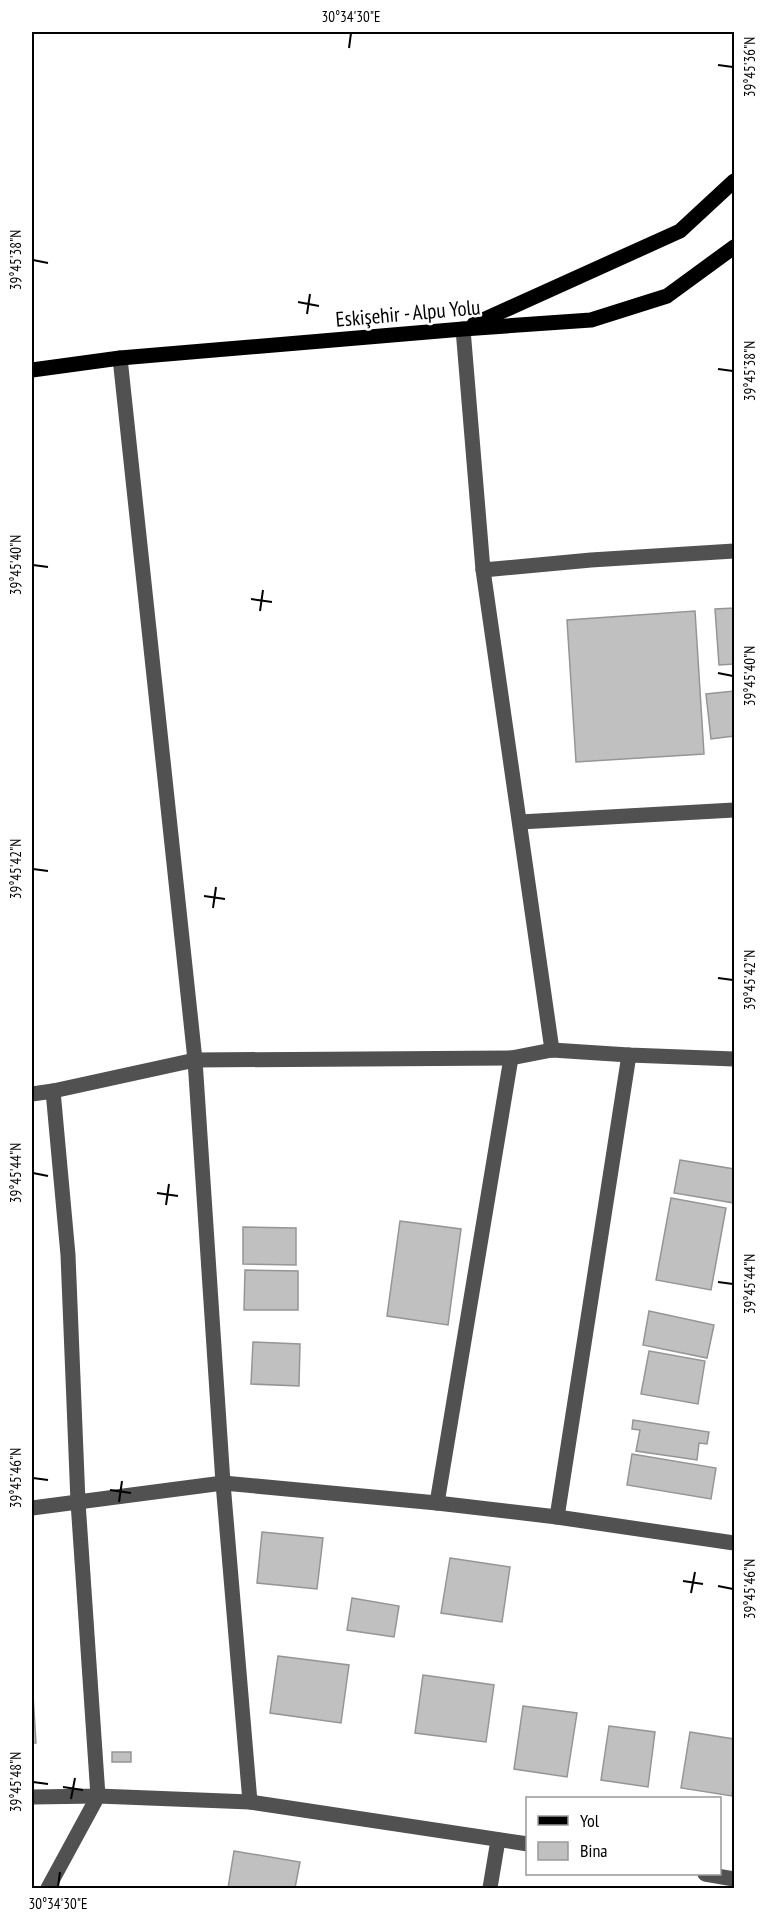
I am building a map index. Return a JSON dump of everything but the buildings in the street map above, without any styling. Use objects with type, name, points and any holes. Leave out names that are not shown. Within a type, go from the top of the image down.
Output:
[{"type":"main road","points":[[463,329],[680,231],[735,181]]},
{"type":"main road","name":"Eskişehir - Alpu Yolu","points":[[32,370],[120,358],[591,320],[667,296],[735,247]]},
{"type":"street","points":[[463,329],[483,570],[552,1050]]},
{"type":"street","points":[[120,358],[195,1060],[222,1483],[250,1802]]},
{"type":"street","points":[[483,570],[735,550]]},
{"type":"street","points":[[520,822],[735,810]]},
{"type":"street","points":[[32,1094],[195,1060],[510,1058],[552,1050],[735,1059]]},
{"type":"street","points":[[558,1517],[629,1055]]},
{"type":"street","points":[[437,1503],[510,1058]]},
{"type":"street","points":[[48,1888],[98,1796],[78,1503],[68,1255],[53,1091]]},
{"type":"street","points":[[32,1508],[222,1483],[558,1517],[735,1543]]},
{"type":"street","points":[[32,1797],[98,1796],[250,1802],[526,1844]]},
{"type":"street","points":[[490,1888],[498,1840]]},
{"type":"street","points":[[711,1875],[735,1879]]}]
